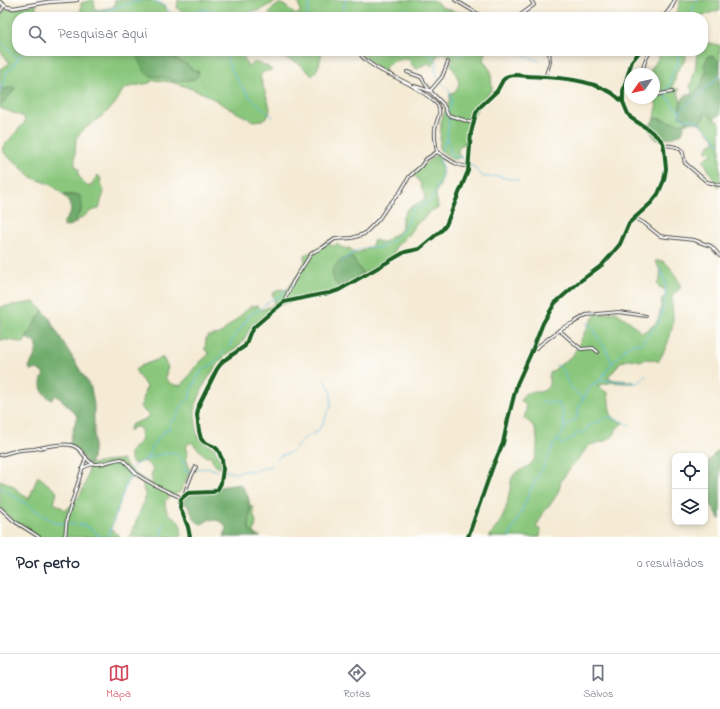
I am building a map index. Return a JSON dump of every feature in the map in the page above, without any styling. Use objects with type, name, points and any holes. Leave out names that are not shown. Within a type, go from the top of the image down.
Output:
[{"type":"street","points":[[0,2],[7,8],[15,8],[48,2],[77,0]]},
{"type":"street","points":[[455,0],[475,12]]},
{"type":"street","points":[[526,12],[534,5],[531,0]]},
{"type":"street","points":[[668,12],[675,0]]},
{"type":"street","points":[[0,12],[4,6]]},
{"type":"street","points":[[361,56],[370,64],[413,86],[435,102],[439,107],[440,114],[434,130],[437,152],[456,164],[468,166]]},
{"type":"street","points":[[545,78],[550,62],[549,56]]},
{"type":"street","points":[[468,537],[492,468],[503,443],[517,384],[542,325],[554,304],[579,282],[602,265],[610,256],[620,244],[629,223],[651,203],[658,194],[662,185],[666,173],[664,145],[660,139],[648,129],[631,118],[623,102],[623,91],[632,61],[636,56]]},
{"type":"street","points":[[643,68],[648,56]]},
{"type":"street","points":[[430,92],[442,77],[448,62]]},
{"type":"street","points":[[407,72],[420,76],[430,92],[443,104],[446,113],[449,116],[473,123]]},
{"type":"street","points":[[182,498],[189,493],[213,492],[218,489],[221,483],[223,466],[221,455],[216,448],[201,439],[197,417],[198,406],[215,372],[223,362],[244,346],[253,329],[284,302],[340,290],[405,252],[419,249],[445,227],[466,174],[470,136],[478,109],[495,93],[505,78],[515,75],[567,79],[609,91],[623,102]]},
{"type":"street","points":[[413,86],[430,92]]},
{"type":"street","points":[[660,94],[672,92]]},
{"type":"street","points":[[664,145],[681,149],[683,152],[684,162],[687,165],[707,182],[720,185]]},
{"type":"street","points":[[284,302],[293,282],[307,258],[311,254],[335,239],[352,238],[364,234],[379,219],[401,191],[409,177],[426,159],[437,152]]},
{"type":"street","points":[[634,218],[644,223],[660,236],[694,240],[711,246],[720,256]]},
{"type":"street","points":[[532,351],[559,330],[587,314],[619,312],[646,316]]},
{"type":"street","points":[[559,330],[581,349],[593,348],[598,352]]},
{"type":"street","points":[[0,455],[13,451],[66,445],[79,448],[93,464]]},
{"type":"street","points":[[65,537],[66,524],[86,457]]},
{"type":"street","points":[[82,468],[93,464],[122,459],[140,477],[182,498]]},
{"type":"street","points":[[190,537],[180,502],[196,467]]},
{"type":"street","points":[[0,508],[14,521],[39,537]]},
{"type":"green space","points":[[94,0],[95,9],[97,10],[115,6],[115,0],[152,0],[164,7],[168,12],[81,12],[81,3]]},
{"type":"green space","points":[[178,0],[279,0],[260,10],[249,12],[182,12],[177,8]]},
{"type":"green space","points":[[297,0],[434,0],[442,7],[457,12],[300,12]]},
{"type":"green space","points":[[680,0],[720,0],[720,10],[708,14],[708,12],[676,12]]},
{"type":"green space","points":[[280,3],[292,12],[270,12]]},
{"type":"green space","points":[[36,4],[36,12],[12,12],[12,56],[137,56],[145,71],[169,78],[172,81],[195,71],[185,63],[172,56],[242,56],[247,66],[253,63],[258,63],[272,70],[264,72],[260,76],[270,108],[269,115],[263,120],[253,121],[205,94],[171,82],[154,80],[149,83],[129,87],[123,90],[114,105],[83,130],[76,138],[75,165],[79,170],[78,175],[88,187],[98,175],[101,179],[100,181],[104,192],[100,207],[91,211],[77,221],[76,218],[81,211],[79,195],[63,195],[51,185],[33,178],[5,154],[2,148],[25,122],[24,117],[0,108],[1,104],[15,89],[14,87],[6,89],[0,88],[0,69],[10,63],[0,51],[0,10]]},
{"type":"green space","points":[[708,43],[720,46],[720,65],[719,62],[704,75],[701,85],[691,97],[692,91],[690,87],[695,70],[697,56],[708,56]]},
{"type":"green space","points":[[136,56],[171,56],[185,63],[193,70],[199,72],[198,76],[193,80],[172,81],[167,78],[147,74]]},
{"type":"green space","points":[[277,56],[321,56],[318,67],[312,76],[298,63]]},
{"type":"green space","points":[[364,56],[437,56],[435,63],[432,66],[428,63],[418,69],[413,66],[408,58],[394,61],[385,67],[386,73],[380,72]]},
{"type":"green space","points":[[449,56],[484,56],[483,60],[491,71],[492,90],[479,105],[469,124],[466,144],[461,145],[458,150],[458,154],[461,157],[453,160],[439,149],[442,118],[449,102],[450,94],[458,88],[459,84],[457,76],[450,63],[453,60],[452,58],[451,59]]},
{"type":"green space","points":[[659,56],[686,56],[686,59],[676,73],[672,88],[679,89],[678,92],[681,102],[680,117],[685,117],[687,123],[678,124],[655,118],[656,104],[660,104],[660,68],[652,68]]},
{"type":"green space","points":[[708,56],[716,58],[720,65],[720,115],[713,119],[706,112],[699,123],[687,123],[685,117],[680,117],[681,104],[683,98],[688,93],[691,96],[701,85],[707,72],[704,65]]},
{"type":"green space","points":[[14,87],[15,89],[0,106],[0,88],[6,89]]},
{"type":"green space","points":[[706,112],[720,123],[720,183],[718,187],[703,160],[712,154],[710,151],[707,152],[707,149],[708,146],[716,141],[699,123]]},
{"type":"green space","points":[[655,118],[684,123],[683,132],[673,137],[657,140],[649,128]]},
{"type":"green space","points":[[437,154],[442,174],[440,185],[436,193],[438,207],[437,209],[430,211],[415,225],[408,235],[395,248],[394,256],[363,274],[352,257],[350,256],[342,260],[336,265],[333,271],[334,280],[340,288],[323,295],[322,293],[304,297],[274,307],[251,327],[243,341],[236,349],[225,356],[217,365],[205,383],[196,404],[195,414],[197,434],[200,439],[214,448],[217,452],[222,468],[218,467],[212,461],[211,455],[206,457],[191,442],[186,446],[188,453],[186,457],[190,471],[180,492],[170,496],[165,501],[167,511],[177,520],[181,527],[180,537],[129,537],[146,496],[143,489],[143,483],[130,478],[126,484],[111,529],[121,537],[38,537],[14,522],[0,509],[0,480],[11,485],[29,499],[38,476],[57,492],[54,503],[66,510],[74,503],[83,490],[89,464],[123,460],[128,468],[135,474],[152,484],[153,482],[151,477],[153,469],[146,462],[142,461],[134,464],[130,456],[132,450],[142,438],[140,434],[142,430],[137,427],[134,427],[128,432],[132,424],[150,416],[140,406],[147,388],[135,370],[141,366],[163,358],[168,367],[165,377],[166,379],[172,384],[182,385],[196,366],[209,354],[205,350],[206,339],[208,336],[220,334],[251,306],[258,306],[262,310],[273,305],[275,299],[272,294],[280,289],[288,289],[305,264],[304,255],[316,250],[329,240],[330,245],[333,246],[337,244],[344,248],[350,248],[355,254],[371,247],[374,240],[384,242],[399,232],[402,228],[402,219],[406,212],[405,211],[425,199],[419,180],[411,174]]},
{"type":"green space","points":[[63,195],[79,195],[82,204],[80,213],[76,218],[77,221],[72,225],[64,227],[63,223],[71,211],[66,198]]},
{"type":"green space","points":[[350,256],[363,274],[340,288],[334,282],[332,270],[340,261]]},
{"type":"green space","points":[[655,261],[664,261],[667,264],[677,277],[681,288],[672,296],[673,324],[666,346],[658,362],[647,359],[641,361],[630,359],[620,362],[608,378],[632,381],[635,383],[612,382],[597,386],[608,393],[612,417],[615,420],[624,422],[616,429],[615,434],[612,437],[605,441],[590,445],[571,467],[561,481],[559,490],[553,501],[545,510],[536,527],[541,530],[540,537],[489,537],[505,512],[513,475],[531,464],[536,456],[537,439],[535,430],[533,426],[524,418],[526,406],[521,401],[524,395],[528,392],[540,392],[547,388],[550,373],[573,355],[596,314],[616,312],[633,324],[641,333],[656,323],[662,299],[666,295],[665,289],[660,288],[657,284],[660,278],[660,272]]},
{"type":"green space","points":[[34,302],[43,310],[24,343],[0,340],[0,307]]},
{"type":"green space","points":[[43,310],[51,320],[91,388],[94,405],[94,444],[91,462],[89,464],[86,463],[79,452],[69,445],[77,416],[56,395],[52,400],[45,395],[41,385],[44,374],[37,369],[31,371],[29,367],[37,346],[27,338],[27,336]]},
{"type":"green space","points":[[720,448],[720,520],[708,499],[708,462]]},
{"type":"green space","points":[[240,484],[247,494],[250,505],[249,529],[256,537],[224,537],[226,528],[222,522],[210,519],[202,524],[198,523],[187,505],[178,501],[187,494]]},
{"type":"green space","points":[[251,505],[253,507],[256,522],[254,532],[256,535],[261,537],[256,537],[249,529]]},
{"type":"waterway","points":[[96,12],[143,0]]},
{"type":"waterway","points":[[152,0],[163,4],[170,12]]},
{"type":"waterway","points":[[308,12],[310,0]]},
{"type":"waterway","points":[[342,12],[346,0]]},
{"type":"waterway","points":[[692,12],[694,5],[699,0]]},
{"type":"waterway","points":[[396,12],[405,9],[411,12]]},
{"type":"waterway","points":[[194,12],[200,10],[213,12]]},
{"type":"waterway","points":[[0,41],[12,52]]},
{"type":"waterway","points":[[0,91],[7,72],[20,56]]},
{"type":"waterway","points":[[227,56],[228,62],[236,78],[249,96],[274,118]]},
{"type":"waterway","points":[[432,56],[438,62],[435,71],[442,83],[449,90],[452,101],[446,115],[449,118],[447,138],[441,151]]},
{"type":"waterway","points":[[525,56],[540,61]]},
{"type":"waterway","points":[[678,56],[677,65],[671,75],[670,84],[666,90],[666,97],[679,110],[681,117],[696,120],[709,131],[720,145]]},
{"type":"waterway","points":[[679,112],[720,76]]},
{"type":"waterway","points":[[447,139],[453,157],[462,157],[465,162]]},
{"type":"waterway","points":[[340,262],[363,248],[379,248],[384,246],[401,233],[406,226],[412,211],[416,208],[422,207],[431,200],[442,170],[440,154]]},
{"type":"waterway","points":[[467,163],[475,168],[484,177],[498,176],[519,181]]},
{"type":"waterway","points":[[600,380],[627,347],[632,344],[642,343],[659,321],[664,303],[666,285],[660,268]]},
{"type":"waterway","points":[[229,347],[233,338],[250,315],[263,307],[270,300],[277,298],[286,289]]},
{"type":"waterway","points":[[585,324],[590,324],[594,329],[600,342],[605,347],[612,363]]},
{"type":"waterway","points":[[146,459],[156,441],[165,431],[169,429],[171,421],[177,417],[180,408],[190,397],[191,390],[201,371],[214,364],[226,350]]},
{"type":"waterway","points":[[556,365],[562,370],[568,384],[583,399]]},
{"type":"waterway","points":[[509,537],[554,444],[568,424],[577,418],[580,404],[591,385],[604,380],[636,383],[640,382],[646,375]]},
{"type":"waterway","points":[[224,471],[235,473],[253,471],[270,466],[280,456],[292,452],[302,440],[319,430],[331,407],[331,392],[325,379]]},
{"type":"waterway","points":[[541,402],[559,404],[563,414],[564,429]]},
{"type":"waterway","points":[[557,440],[561,444],[565,444],[568,440],[575,437],[576,433],[582,433],[591,424],[606,417],[613,418],[630,425]]},
{"type":"waterway","points":[[132,468],[146,459],[172,452],[180,456],[186,472],[193,470]]},
{"type":"waterway","points":[[197,469],[210,468],[218,471]]},
{"type":"waterway","points":[[108,537],[131,470]]},
{"type":"waterway","points":[[0,487],[55,523],[83,525],[93,530],[100,537]]},
{"type":"waterway","points":[[160,537],[163,523]]},
{"type":"cycle path","points":[[468,537],[493,466],[503,443],[517,384],[543,323],[555,303],[579,282],[602,265],[610,256],[620,244],[629,223],[651,203],[658,194],[664,180],[666,169],[663,143],[648,129],[631,118],[623,102],[623,91],[632,61],[636,56]]},
{"type":"cycle path","points":[[190,537],[188,527],[180,507],[181,499],[188,493],[213,492],[218,489],[221,483],[223,469],[222,459],[218,450],[201,439],[197,415],[199,405],[217,369],[223,361],[245,346],[254,327],[284,302],[339,290],[405,252],[419,249],[442,230],[446,225],[468,171],[471,133],[476,113],[480,107],[497,91],[503,80],[508,76],[550,77],[575,80],[597,86],[614,94],[623,102]]}]
